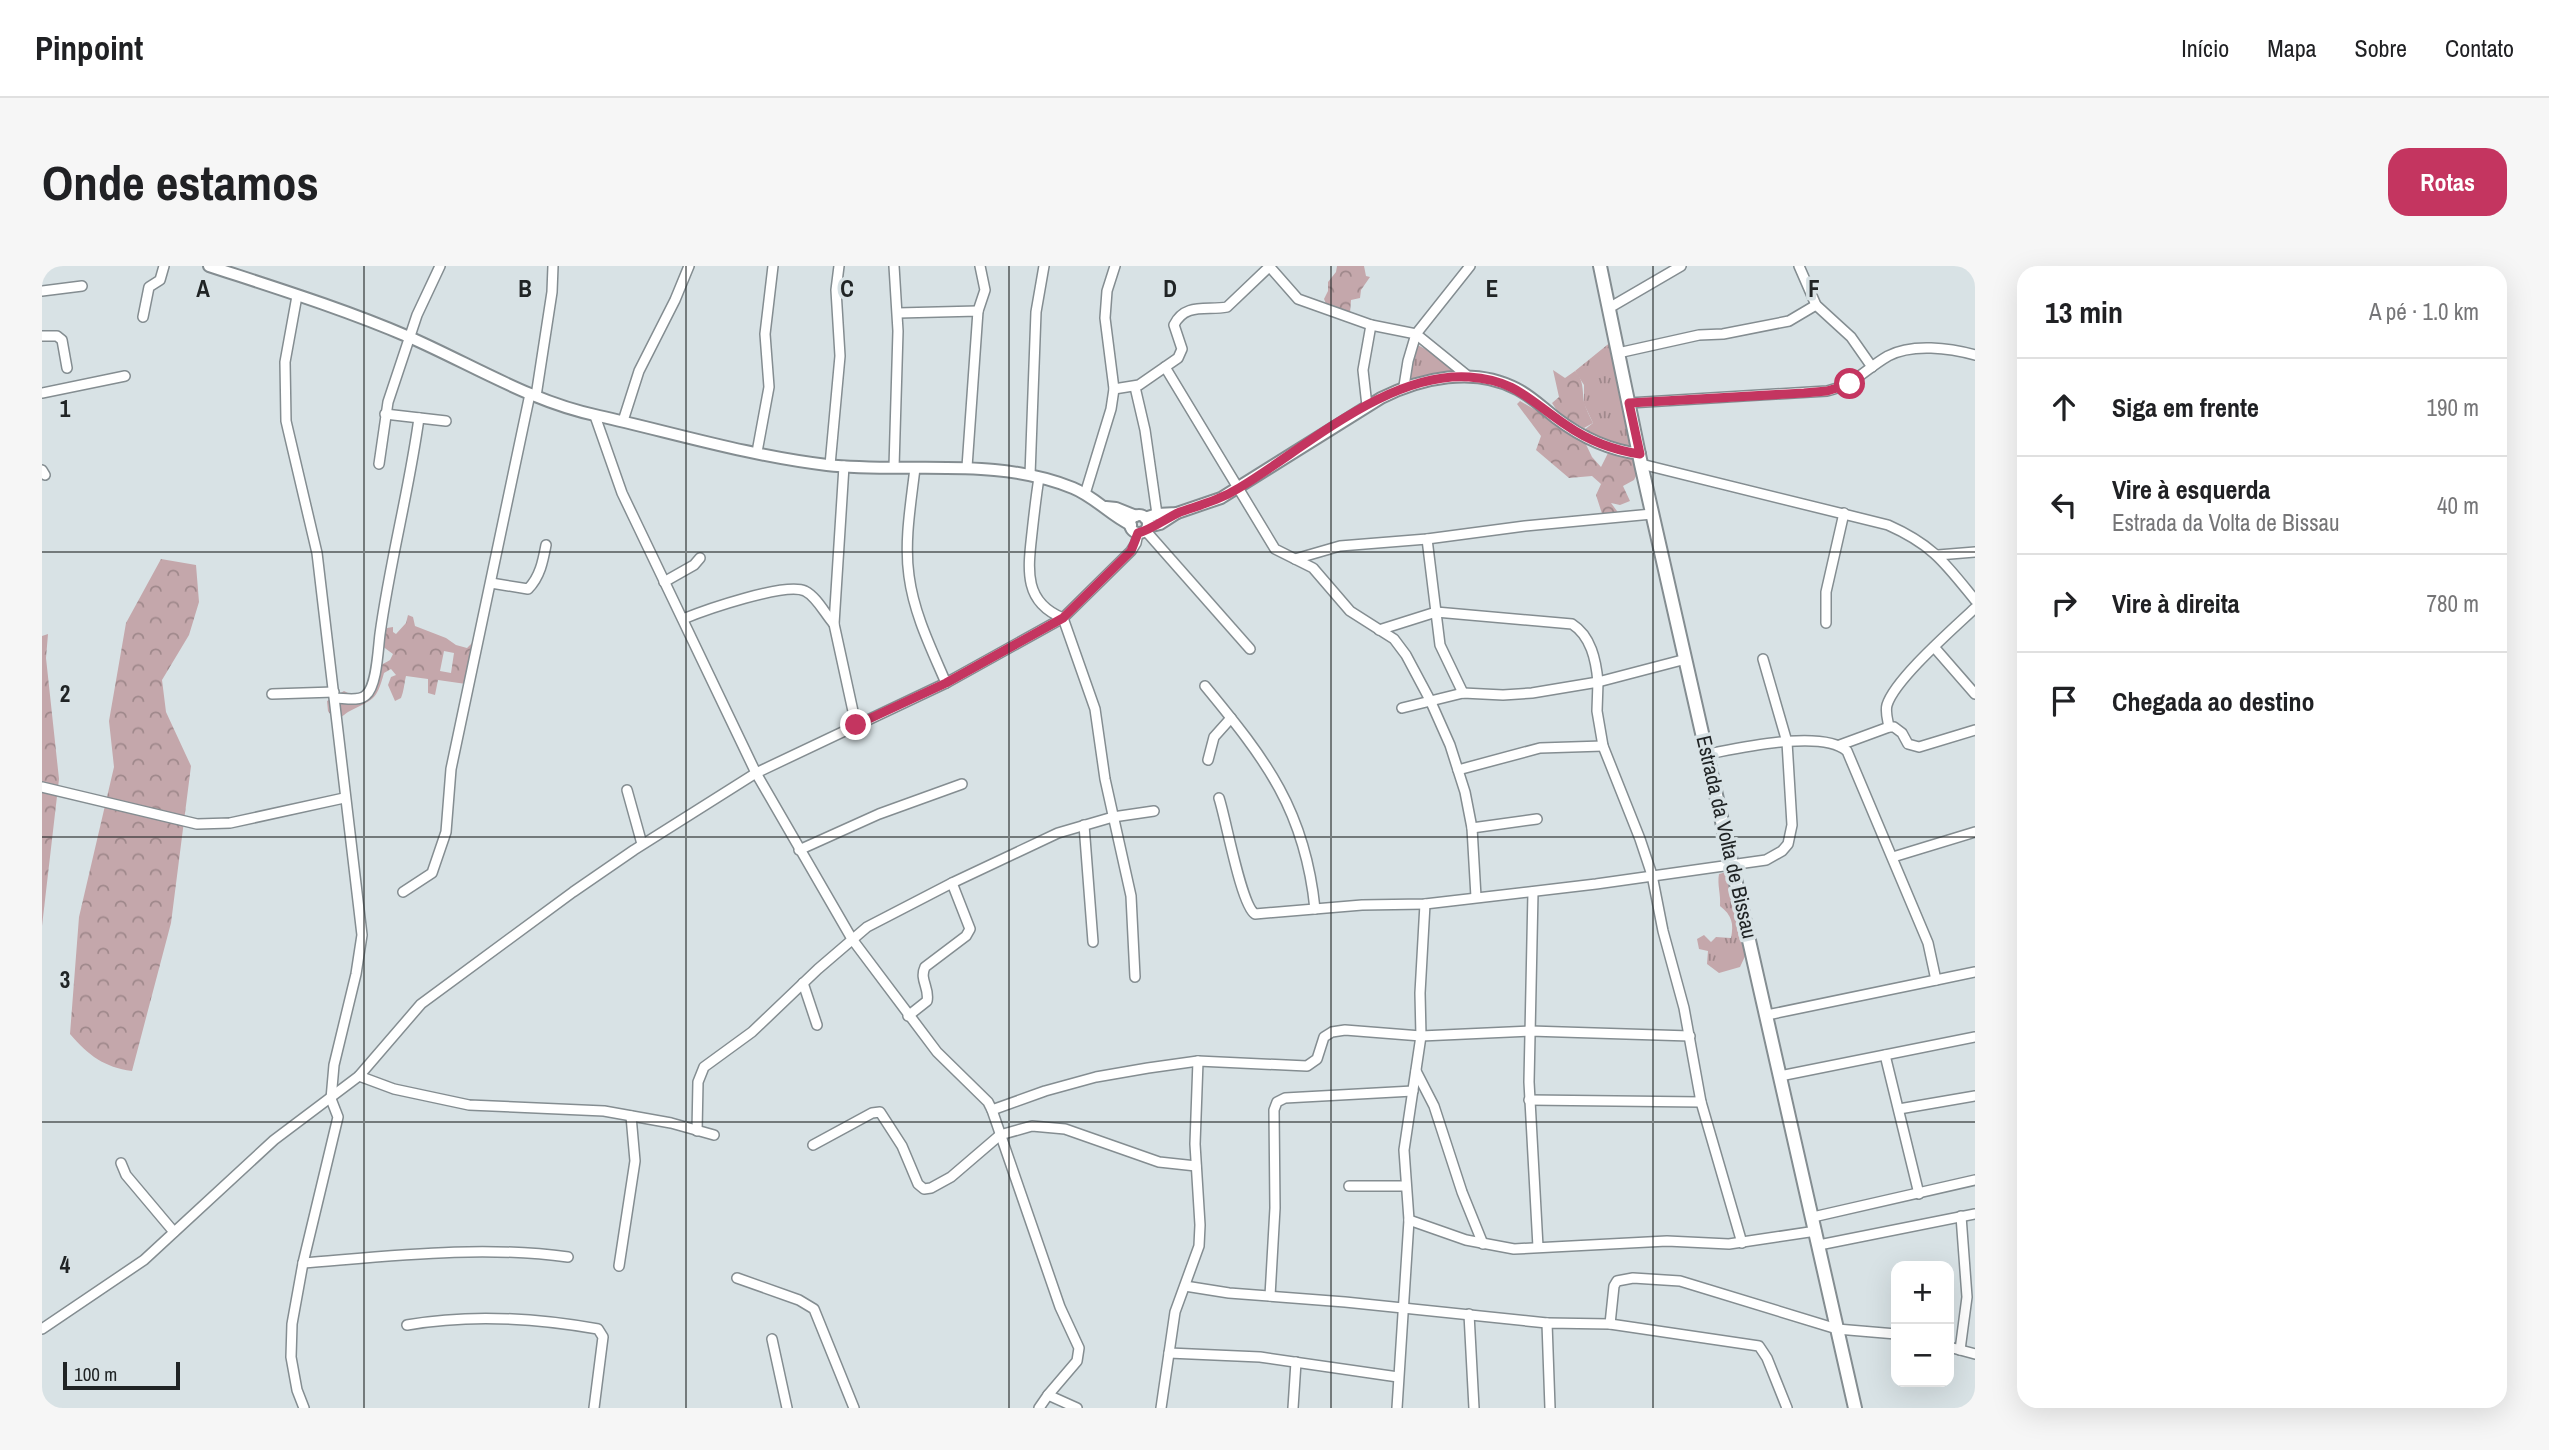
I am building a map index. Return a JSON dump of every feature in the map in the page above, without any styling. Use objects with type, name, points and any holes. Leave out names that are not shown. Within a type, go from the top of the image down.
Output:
[{"type":"main road","name":"Estrada da Volta de Bissau","points":[[1600,266],[1652,514],[1855,1408]]},
{"type":"street","points":[[143,317],[149,287],[160,280],[164,266]]},
{"type":"street","points":[[209,266],[238,271],[297,296],[360,317],[533,395],[596,416],[757,452],[830,465],[1003,470],[1034,476],[1084,494],[1106,507],[1116,508],[1140,525],[1250,649]]},
{"type":"street","points":[[379,464],[385,414],[409,337],[440,266]]},
{"type":"street","points":[[403,892],[432,873],[446,832],[451,769],[533,395],[552,292],[553,266]]},
{"type":"street","points":[[622,421],[639,371],[676,300],[689,266]]},
{"type":"street","points":[[757,452],[769,387],[765,334],[773,266]]},
{"type":"street","points":[[830,465],[839,356],[836,304],[839,266]]},
{"type":"street","points":[[894,266],[898,313],[894,467]]},
{"type":"street","points":[[967,467],[978,311],[985,290],[980,266]]},
{"type":"street","points":[[1044,266],[1036,312],[1034,476],[1029,579],[1042,605],[1063,618],[1095,709],[1113,817],[1132,896],[1135,977]]},
{"type":"street","points":[[1084,494],[1111,409],[1114,389],[1105,318],[1107,291],[1115,266]]},
{"type":"street","points":[[1114,389],[1135,387],[1178,358],[1182,349],[1174,325],[1177,319],[1193,309],[1227,307],[1269,266],[1298,299],[1371,325],[1416,334],[1469,377]]},
{"type":"street","points":[[1404,386],[1416,334],[1470,266]]},
{"type":"street","points":[[1609,308],[1681,266]]},
{"type":"street","points":[[1798,266],[1816,305],[1851,337],[1872,368]]},
{"type":"street","points":[[42,291],[82,286]]},
{"type":"street","points":[[297,296],[285,354],[286,421],[317,553],[362,935],[356,974],[337,1053],[331,1099],[338,1117],[303,1263],[290,1338],[294,1376],[304,1408]]},
{"type":"street","points":[[1618,353],[1699,335],[1723,334],[1789,321],[1816,305]]},
{"type":"street","points":[[898,313],[978,311]]},
{"type":"street","points":[[1367,406],[1363,370],[1371,325]]},
{"type":"street","points":[[42,336],[57,336],[62,340],[67,368]]},
{"type":"street","points":[[1629,403],[1827,391],[1850,384],[1888,356],[1905,351],[1940,349],[1975,355]]},
{"type":"street","points":[[1165,367],[1275,549],[1313,568],[1350,611],[1401,647],[1430,700],[1465,792],[1472,828],[1476,897]]},
{"type":"street","points":[[42,393],[125,376]]},
{"type":"street","points":[[42,1329],[144,1260],[274,1140],[359,1076],[421,1004],[642,844],[756,773],[946,683],[1063,618],[1131,551],[1140,525],[1157,514],[1177,513],[1209,503],[1238,489],[1367,406],[1404,386],[1439,378],[1469,377],[1498,382],[1516,388],[1583,436],[1609,448],[1640,459],[1888,524],[1938,555],[1975,600]]},
{"type":"street","points":[[1135,387],[1145,430],[1157,514]]},
{"type":"street","points":[[385,414],[446,421]]},
{"type":"street","points":[[596,416],[622,493],[756,773],[799,850],[852,939],[908,1016],[951,1066],[988,1102],[992,1110],[1060,1307],[1079,1348],[1077,1362],[1039,1408]]},
{"type":"street","points":[[272,694],[335,695],[360,699],[367,695],[373,682],[419,418]]},
{"type":"street","points":[[844,466],[834,624],[856,725]]},
{"type":"street","points":[[915,468],[910,511],[909,573],[919,615],[946,683]]},
{"type":"street","points":[[1140,525],[1160,524],[1177,513]]},
{"type":"street","points":[[1825,622],[1826,592],[1844,513]]},
{"type":"street","points":[[1295,559],[1340,546],[1652,514]]},
{"type":"street","points":[[1427,539],[1443,656],[1463,693]]},
{"type":"street","points":[[491,583],[528,589],[538,575],[546,545]]},
{"type":"street","points":[[1938,555],[1975,552]]},
{"type":"street","points":[[664,582],[694,565],[700,558]]},
{"type":"street","points":[[683,619],[729,603],[797,589],[812,596],[834,624]]},
{"type":"street","points":[[1889,727],[1886,707],[1896,690],[1934,647],[1975,608]]},
{"type":"street","points":[[1378,630],[1436,612],[1572,624],[1582,630],[1590,646],[1598,682],[1597,711],[1603,746],[1652,875],[1690,1036],[1701,1102],[1742,1243]]},
{"type":"street","points":[[1934,647],[1975,694]]},
{"type":"street","points":[[1402,708],[1463,693],[1532,693],[1598,682],[1686,659]]},
{"type":"street","points":[[1219,798],[1241,888],[1249,909],[1255,914],[1362,905],[1425,904],[1766,860],[1782,851],[1788,844],[1792,825],[1787,742],[1763,659]]},
{"type":"street","points":[[1205,686],[1259,752],[1299,828],[1307,853],[1315,909]]},
{"type":"street","points":[[1208,760],[1214,737],[1231,718]]},
{"type":"street","points":[[1840,745],[1889,727],[1902,733],[1908,744],[1920,747],[1975,730]]},
{"type":"street","points":[[1708,754],[1787,742],[1822,741],[1840,745],[1847,751],[1928,943],[1936,980]]},
{"type":"street","points":[[1458,770],[1540,748],[1603,746]]},
{"type":"street","points":[[799,850],[879,814],[962,784]]},
{"type":"street","points":[[45,788],[197,824],[216,824],[344,798]]},
{"type":"street","points":[[627,790],[642,844]]},
{"type":"street","points":[[697,1131],[698,1082],[704,1067],[752,1032],[852,939],[877,920],[1028,846],[1084,825],[1113,817],[1154,811]]},
{"type":"street","points":[[1472,828],[1537,819]]},
{"type":"street","points":[[1084,825],[1093,942]]},
{"type":"street","points":[[1893,857],[1975,832]]},
{"type":"street","points":[[908,1016],[927,1000],[928,993],[922,979],[925,967],[966,936],[970,929],[952,883]]},
{"type":"street","points":[[1533,891],[1530,1100],[1538,1247]]},
{"type":"street","points":[[1397,1408],[1409,1220],[1405,1150],[1421,1036],[1420,993],[1425,904]]},
{"type":"street","points":[[1767,1015],[1975,972]]},
{"type":"street","points":[[803,983],[817,1025]]},
{"type":"street","points":[[992,1110],[1096,1077],[1198,1062],[1307,1066],[1317,1059],[1324,1037],[1332,1032],[1345,1030],[1421,1036],[1530,1031],[1690,1036]]},
{"type":"street","points":[[1780,1076],[1975,1037]]},
{"type":"street","points":[[1885,1055],[1919,1194]]},
{"type":"street","points":[[1161,1408],[1175,1312],[1199,1246],[1196,1166],[1198,1062]]},
{"type":"street","points":[[1416,1071],[1434,1106],[1462,1192],[1483,1244]]},
{"type":"street","points":[[359,1076],[394,1089],[469,1105],[604,1111],[714,1135]]},
{"type":"street","points":[[1270,1296],[1275,1208],[1274,1110],[1277,1102],[1285,1098],[1413,1091]]},
{"type":"street","points":[[1899,1109],[1975,1096]]},
{"type":"street","points":[[1530,1100],[1701,1102]]},
{"type":"street","points":[[813,1145],[872,1113],[880,1112],[901,1146],[918,1184],[928,1189],[959,1171],[1000,1135],[1032,1126],[1065,1129],[1159,1162],[1196,1166]]},
{"type":"street","points":[[620,1266],[635,1161],[631,1116]]},
{"type":"street","points":[[121,1163],[126,1175],[174,1232]]},
{"type":"street","points":[[1813,1217],[1975,1181]]},
{"type":"street","points":[[1349,1186],[1405,1186]]},
{"type":"street","points":[[1819,1245],[1975,1214]]},
{"type":"street","points":[[1960,1350],[1967,1297],[1961,1216]]},
{"type":"street","points":[[1409,1220],[1483,1244],[1514,1249],[1667,1241],[1729,1244],[1816,1231]]},
{"type":"street","points":[[303,1263],[485,1252],[568,1257]]},
{"type":"street","points":[[737,1278],[799,1300],[814,1309],[854,1408]]},
{"type":"street","points":[[1610,1324],[1614,1286],[1617,1281],[1633,1278],[1694,1284],[1837,1329],[1891,1334]]},
{"type":"street","points":[[1185,1286],[1229,1293],[1548,1323],[1610,1324],[1759,1346],[1764,1351],[1787,1408]]},
{"type":"street","points":[[1469,1314],[1474,1408]]},
{"type":"street","points":[[407,1325],[481,1319],[598,1329],[603,1337],[594,1408]]},
{"type":"street","points":[[1548,1323],[1550,1408]]},
{"type":"street","points":[[772,1339],[788,1408]]},
{"type":"street","points":[[1954,1348],[1975,1354]]},
{"type":"street","points":[[1169,1353],[1248,1356],[1398,1377]]},
{"type":"street","points":[[1293,1408],[1296,1362]]},
{"type":"street","points":[[1048,1395],[1077,1408]]},
{"type":"green space","points":[[1337,266],[1364,266],[1366,276],[1370,277],[1361,290],[1360,298],[1351,300],[1350,313],[1327,306],[1324,299],[1328,282]]},
{"type":"green space","points":[[1612,341],[1632,437],[1630,445],[1624,448],[1592,438],[1584,430],[1593,423],[1584,404],[1584,385],[1575,371]]},
{"type":"green space","points":[[1412,342],[1448,361],[1456,369],[1407,385]]},
{"type":"green space","points":[[1553,370],[1565,378],[1575,371],[1578,374],[1584,402],[1593,423],[1584,428],[1560,415],[1552,403],[1559,397]]},
{"type":"green space","points":[[1520,401],[1583,438],[1592,457],[1601,467],[1608,453],[1636,460],[1638,472],[1634,480],[1623,486],[1630,501],[1620,505],[1611,503],[1620,515],[1614,522],[1604,520],[1596,495],[1601,484],[1592,476],[1569,478],[1536,450],[1541,436],[1517,404]]},
{"type":"green space","points":[[161,559],[196,565],[199,602],[189,635],[162,680],[166,712],[191,766],[171,923],[132,1071],[113,1067],[98,1059],[70,1034],[79,917],[114,767],[109,721],[126,623]]},
{"type":"green space","points":[[408,615],[413,617],[415,626],[467,648],[474,641],[479,660],[466,684],[438,680],[435,695],[428,693],[428,679],[406,676],[401,698],[395,701],[388,685],[391,677],[396,675],[391,669],[384,673],[376,695],[341,717],[333,718],[328,711],[327,701],[344,691],[360,699],[370,686],[375,670],[390,660],[393,654],[378,643],[381,629],[393,627],[396,634],[406,623]],"holes":[[[444,651],[454,653],[451,673],[440,671]]]},
{"type":"green space","points":[[48,634],[46,658],[59,779],[42,926],[42,636]]},
{"type":"green space","points":[[1726,872],[1733,877],[1747,952],[1740,967],[1719,973],[1707,964],[1708,951],[1699,949],[1697,939],[1704,935],[1711,942],[1716,937],[1731,938],[1731,920],[1720,906],[1718,882],[1719,874]]},
{"type":"route","points":[[856,725],[946,683],[1063,618],[1134,548],[1138,533],[1177,513],[1199,507],[1238,489],[1353,414],[1404,386],[1452,377],[1498,382],[1516,388],[1554,417],[1598,443],[1640,454],[1629,403],[1804,393],[1827,391],[1850,384]]}]
